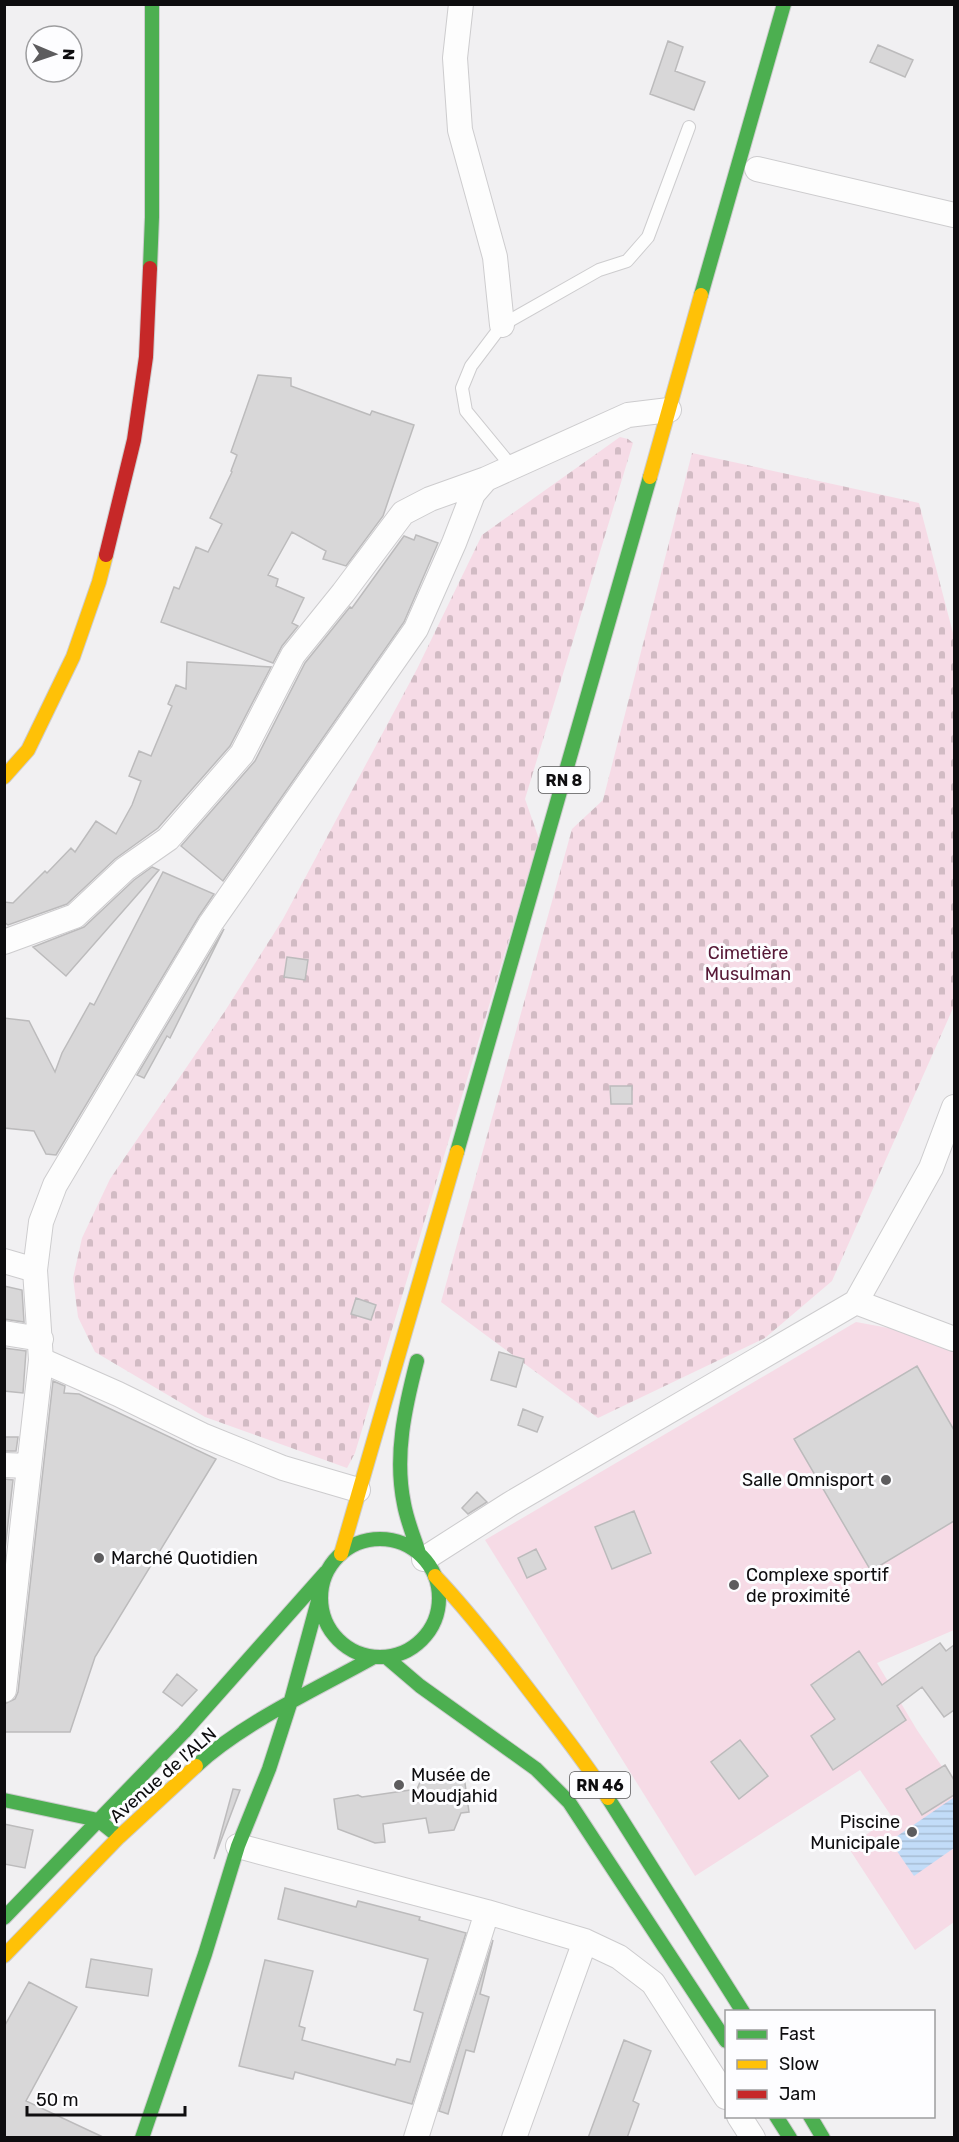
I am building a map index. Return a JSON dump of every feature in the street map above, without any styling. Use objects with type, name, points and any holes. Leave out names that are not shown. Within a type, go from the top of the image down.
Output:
[{"type":"main road","points":[[4,777],[28,750],[74,657],[99,582],[134,440],[146,357],[152,217],[152,4]]},
{"type":"main road","name":"RN 8","points":[[341,1554],[784,4]]},
{"type":"main road","points":[[322,1586],[321,1606],[327,1625],[339,1641],[355,1652],[380,1657],[404,1653],[419,1643],[430,1629],[437,1612],[439,1594],[404,1503],[401,1466],[404,1421],[419,1351]]},
{"type":"main road","points":[[142,2138],[205,1954],[238,1846],[269,1769],[290,1704],[326,1572],[341,1554],[360,1542],[376,1539],[391,1539],[406,1545],[426,1563]]},
{"type":"main road","name":"RN 46","points":[[426,1563],[493,1643],[589,1768],[742,2010]]},
{"type":"main road","name":"Avenue de l'ALN","points":[[4,1918],[184,1732],[326,1572]]},
{"type":"main road","name":"RN 46","points":[[380,1657],[536,1769],[569,1802],[725,2039]]},
{"type":"main road","name":"Avenue de l'ALN","points":[[4,1956],[119,1837],[210,1753],[250,1726],[380,1657]]},
{"type":"main road","points":[[4,1800],[98,1820],[119,1837]]},
{"type":"main road","points":[[777,2118],[790,2138]]},
{"type":"main road","points":[[811,2118],[823,2138]]},
{"type":"street","points":[[461,4],[455,58],[460,130],[495,257],[502,325]]},
{"type":"street","points":[[757,169],[954,215]]},
{"type":"street","points":[[4,942],[75,916],[125,869],[168,839],[242,754],[293,655],[403,513],[430,499],[486,479],[628,415],[669,410]]},
{"type":"street","points":[[4,1690],[41,1350],[35,1270],[42,1222],[55,1185],[211,923],[416,630],[473,494],[486,479]]},
{"type":"street","points":[[426,1563],[510,1504],[856,1302],[931,1168],[954,1107]]},
{"type":"street","points":[[4,1261],[35,1270]]},
{"type":"street","points":[[856,1302],[954,1339]]},
{"type":"street","points":[[4,1333],[41,1350],[118,1394],[202,1435],[283,1468],[358,1490]]},
{"type":"street","points":[[4,1465],[29,1466]]},
{"type":"street","points":[[238,1846],[487,1912],[585,1941],[619,1957],[653,1983],[725,2095]]},
{"type":"street","points":[[416,2138],[487,1912]]},
{"type":"street","points":[[514,2138],[585,1941]]},
{"type":"street","points":[[740,2118],[753,2138]]},
{"type":"lane","points":[[512,467],[466,411],[462,388],[471,366],[502,325],[599,270],[627,261],[648,237],[689,127]]},
{"type":"green space","points":[[620,437],[633,443],[525,799],[539,839],[355,1453],[347,1468],[205,1417],[95,1352],[78,1317],[73,1278],[82,1238],[110,1179],[225,1011],[283,919],[417,669],[482,535]]},
{"type":"green space","name":"Cimetière Musulman","points":[[692,453],[919,503],[954,637],[954,1006],[832,1281],[765,1338],[598,1418],[441,1302],[572,829],[603,800]]},
{"type":"green space","name":"Complexe sportif de proximité","points":[[856,1322],[954,1340],[954,1630],[877,1663],[917,1730],[954,1784],[954,1922],[915,1950],[848,1847],[892,1817],[860,1770],[695,1876],[485,1540]]},
{"type":"water","points":[[953,1798],[954,1848],[914,1876],[890,1841]]},
{"type":"building","points":[[668,41],[683,47],[675,71],[705,82],[694,110],[650,94]]},
{"type":"building","points":[[878,45],[913,60],[905,77],[870,62]]},
{"type":"building","points":[[258,375],[291,378],[291,386],[370,415],[372,411],[414,425],[383,516],[346,566],[323,559],[326,551],[292,532],[268,575],[278,579],[276,586],[304,598],[292,623],[298,626],[282,646],[273,663],[161,622],[174,587],[179,589],[196,547],[208,552],[222,524],[210,518],[232,472],[237,455],[231,452]]},
{"type":"building","points":[[416,535],[438,543],[404,622],[223,881],[181,846],[255,761],[305,663],[350,607],[352,608],[404,536],[414,540]]},
{"type":"building","points":[[187,662],[271,667],[230,746],[158,828],[115,859],[67,904],[8,925],[4,922],[4,902],[13,903],[71,848],[75,852],[96,821],[116,834],[132,805],[141,781],[129,776],[139,751],[151,756],[172,706],[168,704],[176,685],[186,689]]},
{"type":"building","points":[[152,867],[159,870],[66,976],[33,947],[84,927],[134,880]]},
{"type":"building","points":[[163,872],[214,894],[56,1155],[46,1154],[34,1131],[4,1128],[4,1018],[29,1021],[55,1072],[62,1053],[90,1003],[94,1005]]},
{"type":"building","points":[[224,929],[170,1038],[167,1036],[144,1078],[137,1075]]},
{"type":"building","points":[[287,957],[308,960],[305,980],[284,977]]},
{"type":"building","points":[[610,1086],[632,1086],[632,1104],[611,1104]]},
{"type":"building","points":[[4,1286],[22,1290],[24,1322],[4,1319]]},
{"type":"building","points":[[356,1298],[376,1305],[371,1320],[351,1314]]},
{"type":"building","points":[[4,1348],[26,1351],[23,1393],[4,1391]]},
{"type":"building","points":[[499,1352],[524,1359],[516,1387],[491,1380]]},
{"type":"building","name":"Salle Omnisport","points":[[917,1366],[954,1430],[954,1521],[871,1571],[794,1439]]},
{"type":"building","name":"Marché Quotidien","points":[[53,1381],[65,1386],[64,1393],[79,1394],[216,1459],[95,1657],[70,1732],[4,1732],[4,1704],[15,1699],[18,1692]]},
{"type":"building","points":[[523,1409],[543,1417],[537,1432],[518,1425]]},
{"type":"building","points":[[4,1437],[18,1437],[16,1451],[4,1451]]},
{"type":"building","points":[[4,1479],[13,1480],[4,1558]]},
{"type":"building","points":[[477,1492],[487,1502],[468,1514],[462,1508]]},
{"type":"building","points":[[634,1511],[651,1553],[612,1569],[595,1527]]},
{"type":"building","points":[[536,1549],[546,1569],[527,1578],[518,1558]]},
{"type":"building","points":[[940,1643],[946,1651],[954,1645],[954,1710],[944,1717],[922,1687],[897,1706],[906,1720],[833,1770],[811,1736],[835,1719],[811,1685],[859,1651],[882,1685]]},
{"type":"building","points":[[177,1674],[197,1690],[182,1706],[163,1692]]},
{"type":"building","points":[[740,1740],[768,1776],[739,1799],[711,1762]]},
{"type":"building","points":[[945,1765],[954,1780],[954,1795],[922,1815],[906,1789]]},
{"type":"building","points":[[424,1773],[441,1779],[464,1776],[469,1812],[461,1813],[454,1830],[429,1833],[426,1818],[383,1824],[385,1842],[375,1843],[338,1829],[334,1799],[417,1789]]},
{"type":"building","points":[[233,1789],[240,1790],[214,1859]]},
{"type":"building","points":[[4,1824],[33,1830],[25,1868],[4,1864]]},
{"type":"building","points":[[285,1888],[356,1907],[358,1901],[420,1917],[419,1920],[466,1933],[412,2104],[295,2072],[293,2079],[239,2066],[265,1960],[313,1971],[299,2026],[305,2028],[302,2040],[395,2065],[397,2059],[410,2062],[423,2013],[414,2010],[428,1959],[278,1919]]},
{"type":"building","points":[[493,1940],[480,1994],[489,1997],[474,2052],[466,2050],[448,2114],[439,2111]]},
{"type":"building","points":[[91,1959],[152,1969],[148,1996],[86,1987]]},
{"type":"building","points":[[29,1982],[77,2007],[26,2101],[105,2138],[4,2138],[4,2027]]},
{"type":"building","points":[[624,2040],[651,2051],[633,2101],[639,2104],[627,2138],[588,2138]]},
{"type":"traffic: fast","points":[[150,268],[152,4]]},
{"type":"traffic: fast","points":[[701,295],[784,4]]},
{"type":"traffic: fast","points":[[457,1152],[650,477]]},
{"type":"traffic: fast","points":[[417,1361],[402,1432],[400,1468],[405,1510],[419,1553]]},
{"type":"traffic: fast","points":[[380,1539],[403,1543],[422,1556],[435,1575],[439,1598],[435,1621],[422,1640],[403,1653],[380,1657],[357,1653],[338,1640],[325,1621],[321,1598],[325,1575],[338,1556],[357,1543],[380,1539]]},
{"type":"traffic: fast","points":[[4,1918],[184,1732],[326,1572]]},
{"type":"traffic: fast","points":[[142,2138],[205,1954],[238,1846],[269,1769],[290,1704],[322,1586]]},
{"type":"traffic: fast","points":[[196,1766],[258,1721],[374,1657]]},
{"type":"traffic: fast","points":[[386,1657],[420,1686],[536,1769],[569,1802],[725,2039]]},
{"type":"traffic: fast","points":[[608,1798],[742,2010]]},
{"type":"traffic: fast","points":[[4,1800],[98,1820],[118,1836]]},
{"type":"traffic: fast","points":[[777,2118],[790,2138]]},
{"type":"traffic: fast","points":[[811,2118],[823,2138]]},
{"type":"traffic: slow","points":[[650,477],[701,295]]},
{"type":"traffic: slow","points":[[4,777],[28,750],[73,657],[106,555]]},
{"type":"traffic: slow","points":[[341,1554],[457,1152]]},
{"type":"traffic: slow","points":[[435,1576],[509,1663],[581,1758],[608,1798]]},
{"type":"traffic: slow","points":[[4,1956],[119,1837],[196,1766]]},
{"type":"traffic: jam","points":[[106,555],[134,440],[146,357],[150,268]]},
{"type":"place","name":"Salle Omnisport","points":[[886,1480]]},
{"type":"place","name":"Marché Quotidien","points":[[99,1558]]},
{"type":"place","name":"Complexe sportif de proximité","points":[[734,1585]]},
{"type":"place","name":"Musée de Moudjahid","points":[[399,1785]]},
{"type":"place","name":"Piscine Municipale","points":[[912,1832]]}]
